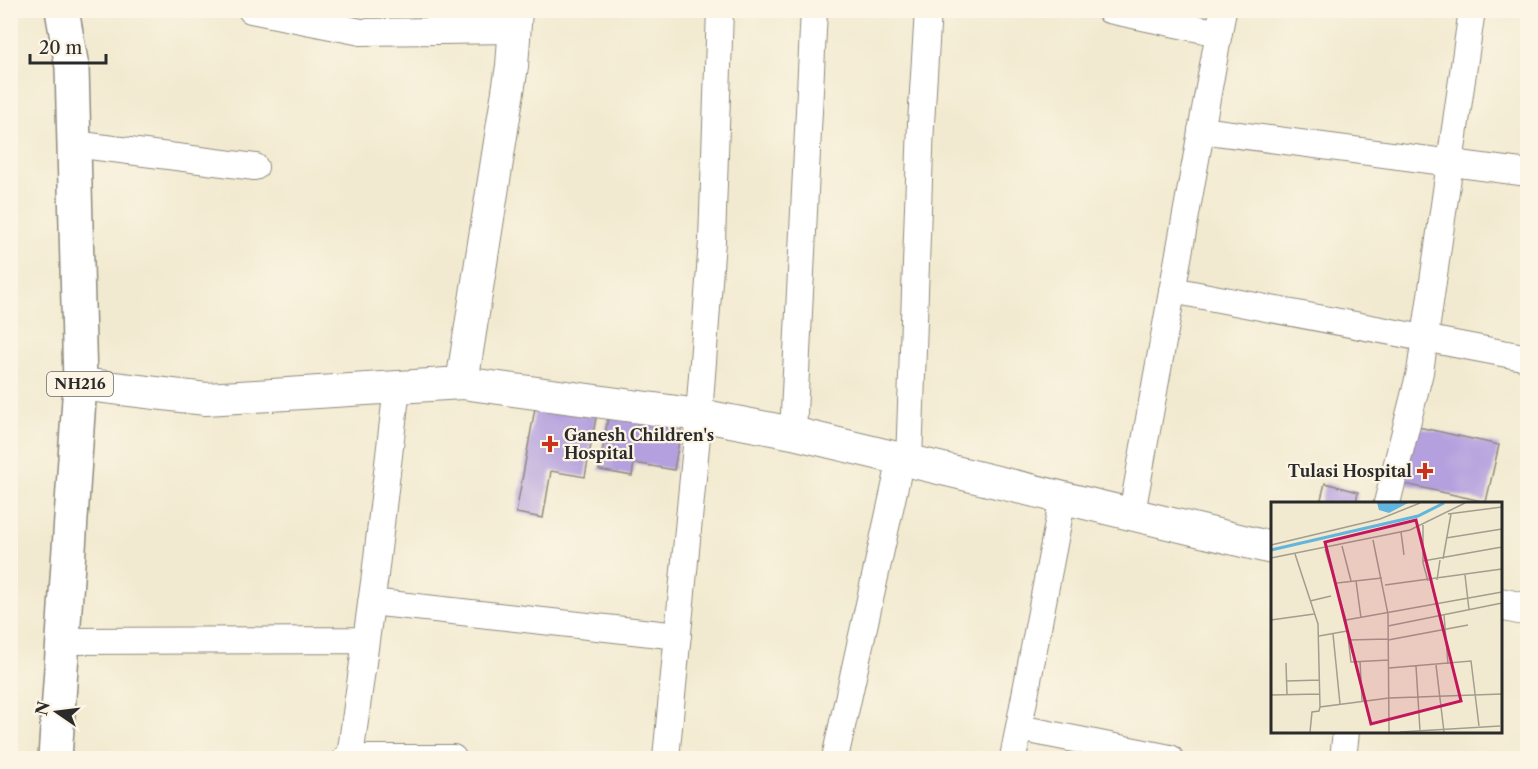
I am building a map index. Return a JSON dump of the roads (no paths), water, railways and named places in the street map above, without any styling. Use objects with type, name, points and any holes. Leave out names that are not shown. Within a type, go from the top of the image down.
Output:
[{"type":"highway","name":"NH216","points":[[55,759],[80,384],[72,67],[62,10]]},
{"type":"street","points":[[251,10],[344,19],[361,32],[516,20],[512,66],[462,383]]},
{"type":"street","points":[[666,759],[699,414],[712,241],[720,10]]},
{"type":"street","points":[[793,433],[814,10]]},
{"type":"street","points":[[835,759],[905,460],[928,10]]},
{"type":"street","points":[[1109,10],[1221,22],[1132,513]]},
{"type":"street","points":[[1388,502],[1420,372],[1472,10]]},
{"type":"street","points":[[1201,130],[1527,173]]},
{"type":"street","points":[[74,144],[255,167]]},
{"type":"street","points":[[1172,290],[1527,358]]},
{"type":"street","points":[[80,384],[206,399],[462,383],[699,414],[793,433],[1271,548]]},
{"type":"street","points":[[397,387],[366,640],[348,758],[453,759]]},
{"type":"street","points":[[1013,759],[1063,497]]},
{"type":"street","points":[[371,602],[678,636]]},
{"type":"street","points":[[1502,604],[1527,610]]},
{"type":"street","points":[[63,641],[366,640]]},
{"type":"street","points":[[1019,728],[1170,759]]},
{"type":"street","points":[[1343,759],[1346,733]]},
{"type":"place","name":"Ganesh Children's Hospital","points":[[550,444]]},
{"type":"place","name":"Tulasi Hospital","points":[[1425,471]]}]
